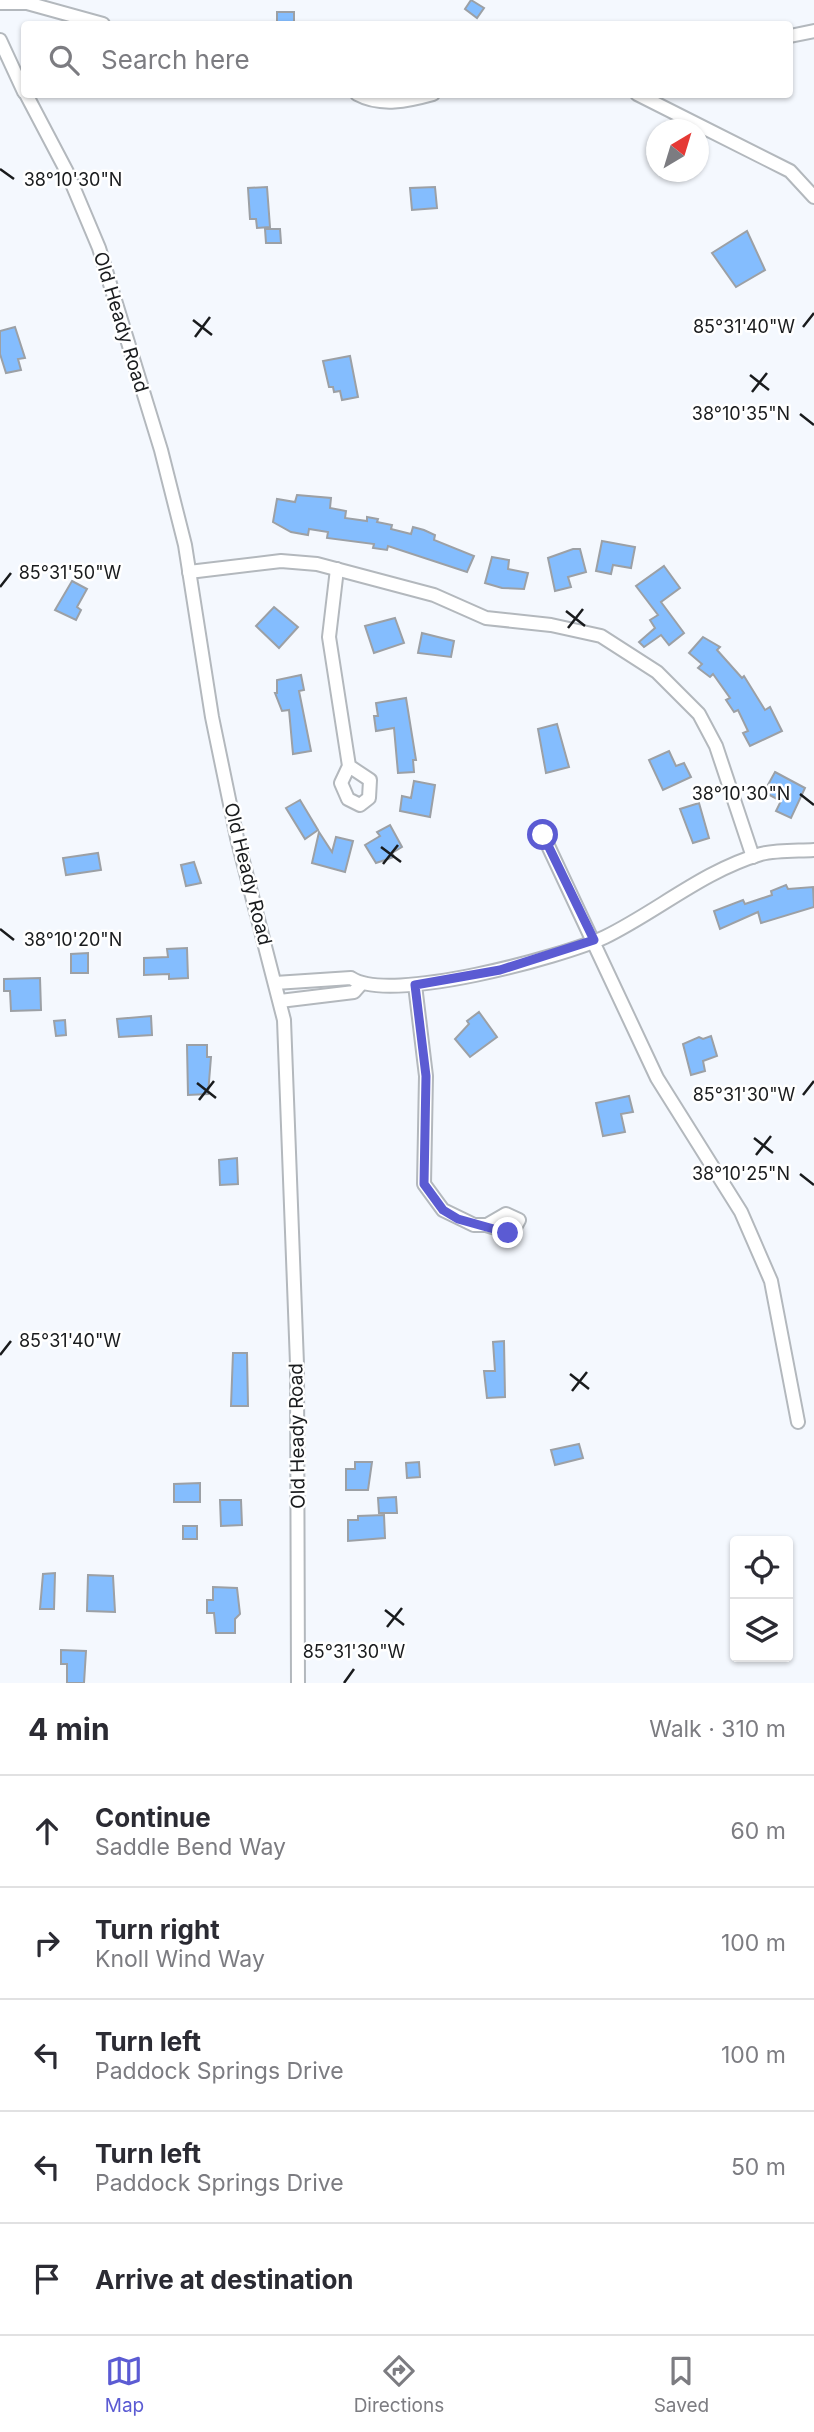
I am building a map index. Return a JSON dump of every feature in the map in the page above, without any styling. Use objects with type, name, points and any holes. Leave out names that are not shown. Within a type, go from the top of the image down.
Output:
[{"type":"street","points":[[0,3],[27,3],[92,21]]},
{"type":"street","points":[[793,35],[814,31]]},
{"type":"street","name":"Old Heady Road","points":[[0,40],[21,85]]},
{"type":"street","name":"Old Heady Road","points":[[28,98],[67,172],[102,257],[161,450],[189,572],[212,717],[237,838],[284,1020],[297,1364],[298,1683]]},
{"type":"street","points":[[364,98],[371,102],[418,98]]},
{"type":"street","points":[[645,98],[790,171],[814,197]]},
{"type":"street","points":[[189,572],[281,561],[337,569],[434,595],[486,618],[551,625],[601,636],[657,672],[699,714],[716,746],[753,858]]},
{"type":"street","points":[[337,569],[329,637],[349,766]]},
{"type":"street","points":[[543,835],[594,940],[629,1024],[657,1078],[741,1212],[771,1281],[798,1422]]},
{"type":"street","points":[[275,984],[351,978],[361,984],[415,985],[500,970],[614,932],[717,871],[762,854],[814,850]]},
{"type":"street","points":[[279,1001],[354,992],[361,984]]},
{"type":"street","points":[[415,985],[426,1076],[424,1184],[443,1210],[474,1225],[486,1225]]},
{"type":"building","points":[[471,0],[484,8],[477,18],[465,9]]},
{"type":"building","points":[[277,12],[294,12],[294,21],[277,21]]},
{"type":"building","points":[[267,187],[270,227],[257,228],[256,219],[250,219],[248,188]]},
{"type":"building","points":[[435,187],[437,208],[412,210],[410,188]]},
{"type":"building","points":[[265,229],[280,229],[281,243],[266,243]]},
{"type":"building","points":[[747,231],[765,270],[736,287],[712,253]]},
{"type":"building","points":[[15,327],[25,358],[18,359],[21,370],[6,373],[0,354],[0,331]]},
{"type":"building","points":[[350,356],[358,397],[342,400],[340,391],[334,392],[333,387],[329,387],[323,361]]},
{"type":"building","points":[[297,495],[331,498],[330,508],[346,511],[345,518],[367,521],[367,517],[378,519],[377,522],[392,525],[391,529],[411,534],[413,527],[424,530],[435,535],[434,540],[474,556],[467,572],[388,546],[387,550],[373,548],[374,544],[327,538],[328,532],[309,529],[308,535],[291,532],[273,522],[277,499],[295,502]]},
{"type":"building","points":[[602,541],[635,547],[631,568],[613,565],[611,574],[596,571]]},
{"type":"building","points":[[580,549],[586,572],[568,577],[571,587],[555,591],[548,558]]},
{"type":"building","points":[[492,557],[509,560],[508,569],[528,573],[524,589],[502,588],[485,583]]},
{"type":"building","points":[[664,566],[680,588],[661,602],[684,633],[669,645],[661,635],[644,647],[639,642],[655,628],[650,620],[658,615],[636,586]]},
{"type":"building","points":[[72,581],[87,589],[77,607],[81,610],[76,620],[55,610]]},
{"type":"building","points":[[274,607],[298,627],[279,648],[256,626]]},
{"type":"building","points":[[395,618],[404,643],[374,653],[365,626]]},
{"type":"building","points":[[422,633],[454,641],[451,657],[418,653]]},
{"type":"building","points":[[703,637],[720,647],[717,650],[742,678],[744,676],[765,710],[770,707],[782,731],[750,746],[743,733],[748,731],[738,710],[734,712],[726,700],[730,698],[713,674],[710,677],[698,668],[702,664],[689,653]]},
{"type":"building","points":[[301,675],[304,690],[299,691],[311,751],[293,754],[289,710],[282,711],[275,693],[277,680]]},
{"type":"building","points":[[406,698],[416,760],[413,760],[414,772],[398,773],[394,728],[376,731],[374,716],[378,716],[376,703]]},
{"type":"building","points":[[557,724],[569,767],[546,773],[538,729]]},
{"type":"building","points":[[669,751],[676,766],[684,763],[691,777],[663,790],[649,760]]},
{"type":"building","points":[[775,772],[805,788],[791,818],[776,811],[781,801],[764,792]]},
{"type":"building","points":[[414,781],[435,785],[430,817],[400,811],[402,796],[411,798]]},
{"type":"building","points":[[300,800],[318,830],[305,839],[286,808]]},
{"type":"building","points":[[699,803],[709,838],[693,843],[680,809]]},
{"type":"building","points":[[390,825],[402,847],[392,853],[394,857],[376,863],[365,845],[380,836],[377,832]]},
{"type":"building","points":[[319,832],[332,852],[336,837],[353,841],[345,872],[312,863]]},
{"type":"building","points":[[98,853],[101,870],[66,875],[63,858]]},
{"type":"building","points":[[194,862],[201,883],[186,886],[181,865]]},
{"type":"building","points":[[786,885],[788,889],[813,887],[814,907],[761,923],[758,912],[720,929],[714,911],[743,900],[745,904],[772,895],[771,891]]},
{"type":"building","points":[[187,948],[188,978],[169,979],[169,974],[144,975],[144,958],[168,957],[167,949]]},
{"type":"building","points":[[88,953],[88,973],[71,973],[71,954]]},
{"type":"building","points":[[40,978],[41,1010],[11,1011],[10,991],[4,991],[4,979]]},
{"type":"building","points":[[479,1012],[497,1037],[470,1057],[455,1039],[469,1024],[467,1021]]},
{"type":"building","points":[[151,1016],[152,1035],[119,1037],[117,1019]]},
{"type":"building","points":[[65,1020],[66,1035],[56,1036],[54,1021]]},
{"type":"building","points":[[711,1036],[717,1056],[703,1061],[705,1071],[691,1075],[683,1044],[699,1037],[703,1039]]},
{"type":"building","points":[[187,1045],[207,1045],[207,1057],[211,1057],[208,1094],[188,1095]]},
{"type":"building","points":[[629,1096],[633,1112],[621,1114],[625,1132],[603,1136],[596,1103]]},
{"type":"building","points":[[237,1158],[238,1184],[220,1185],[219,1160]]},
{"type":"building","points":[[504,1341],[505,1397],[487,1398],[484,1371],[495,1371],[493,1342]]},
{"type":"building","points":[[233,1353],[247,1353],[248,1406],[231,1406]]},
{"type":"building","points":[[579,1444],[583,1458],[555,1465],[551,1450]]},
{"type":"building","points":[[355,1462],[372,1462],[368,1490],[346,1490],[346,1469],[355,1469]]},
{"type":"building","points":[[419,1462],[420,1477],[407,1478],[406,1463]]},
{"type":"building","points":[[200,1483],[200,1502],[174,1502],[174,1484]]},
{"type":"building","points":[[396,1497],[397,1513],[379,1513],[378,1498]]},
{"type":"building","points":[[220,1500],[241,1500],[242,1525],[221,1526]]},
{"type":"building","points":[[384,1515],[385,1538],[348,1541],[348,1520],[358,1520],[358,1516]]},
{"type":"building","points":[[183,1526],[197,1526],[197,1539],[183,1539]]},
{"type":"building","points":[[55,1573],[54,1609],[40,1609],[43,1574]]},
{"type":"building","points":[[88,1575],[113,1576],[115,1612],[87,1611]]},
{"type":"building","points":[[213,1587],[237,1588],[240,1614],[235,1619],[235,1633],[216,1633],[214,1613],[207,1613],[207,1600],[213,1600]]},
{"type":"building","points":[[61,1650],[86,1651],[84,1683],[67,1683],[67,1664],[61,1664]]},
{"type":"route","points":[[508,1233],[458,1219],[443,1210],[424,1184],[426,1076],[415,985],[500,970],[594,940],[543,835]]}]
